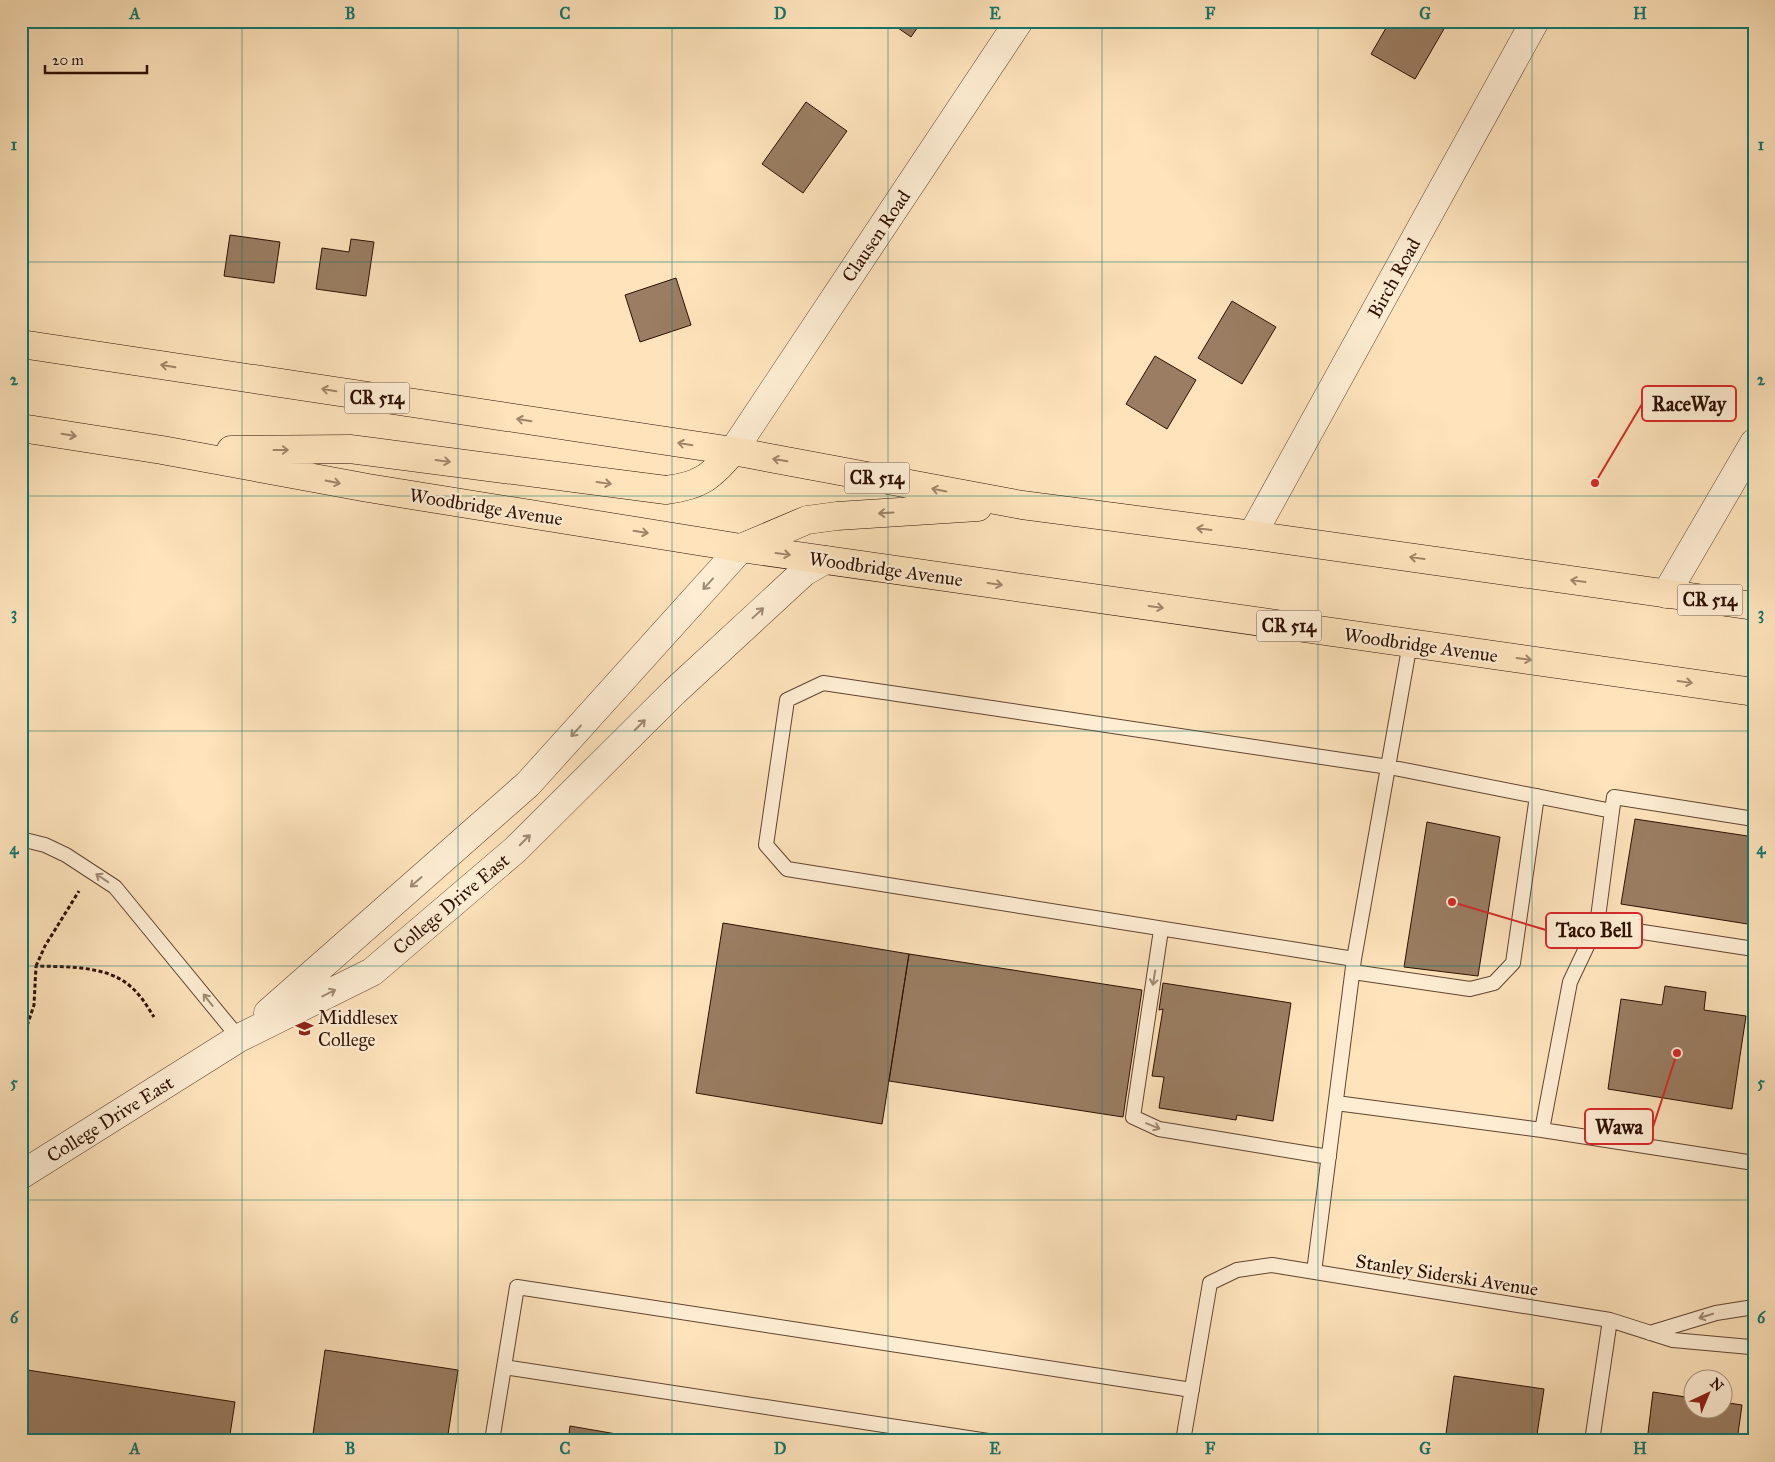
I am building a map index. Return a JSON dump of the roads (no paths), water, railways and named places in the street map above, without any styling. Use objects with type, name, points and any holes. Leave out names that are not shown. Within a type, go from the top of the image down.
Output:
[{"type":"main road","name":"CR 514","points":[[21,344],[733,452],[1022,505],[1252,535],[1754,606]]},
{"type":"main road","name":"Woodbridge Avenue","points":[[21,428],[162,450],[368,488],[741,548],[1754,692]]},
{"type":"main road","points":[[162,450],[350,449],[666,490],[686,488],[700,483],[714,473],[733,452]]},
{"type":"main road","points":[[741,548],[807,520],[837,516],[1022,505]]},
{"type":"street","name":"Clausen Road","points":[[733,452],[1019,21]]},
{"type":"street","name":"Birch Road","points":[[1252,535],[1535,21]]},
{"type":"street","points":[[1666,594],[1754,443]]},
{"type":"street","points":[[239,1038],[528,784],[741,548]]},
{"type":"street","name":"College Drive East","points":[[21,1175],[239,1038],[372,972],[515,850],[674,692],[797,578],[825,560]]},
{"type":"lane","points":[[1314,1272],[1354,965],[1410,643]]},
{"type":"lane","points":[[1537,796],[1513,963],[1494,984],[1470,989],[1354,965],[1161,930],[787,869],[766,845],[787,700],[823,682],[1389,767],[1537,796],[1612,811]]},
{"type":"lane","points":[[1542,1130],[1570,982],[1597,925],[1614,797],[1754,819]]},
{"type":"lane","points":[[21,839],[45,845],[66,855],[115,887],[239,1038]]},
{"type":"lane","points":[[1597,925],[1754,949]]},
{"type":"lane","points":[[1161,930],[1133,1117],[1159,1129],[1329,1157]]},
{"type":"lane","points":[[1336,1103],[1542,1130],[1754,1163]]},
{"type":"lane","name":"Stanley Siderski Avenue","points":[[1192,1390],[1210,1283],[1237,1270],[1272,1265],[1610,1320],[1673,1340],[1754,1345]]},
{"type":"lane","points":[[492,1441],[517,1287],[1192,1390],[1183,1441]]},
{"type":"lane","points":[[1650,1333],[1716,1313],[1754,1307]]},
{"type":"lane","points":[[1592,1441],[1610,1320]]},
{"type":"lane","points":[[504,1367],[988,1441]]},
{"type":"place","name":"RaceWay","points":[[1595,483]]},
{"type":"place","name":"Taco Bell","points":[[1452,902]]},
{"type":"place","name":"Middlesex College","points":[[304,1028]]},
{"type":"place","name":"Wawa","points":[[1677,1053]]}]
